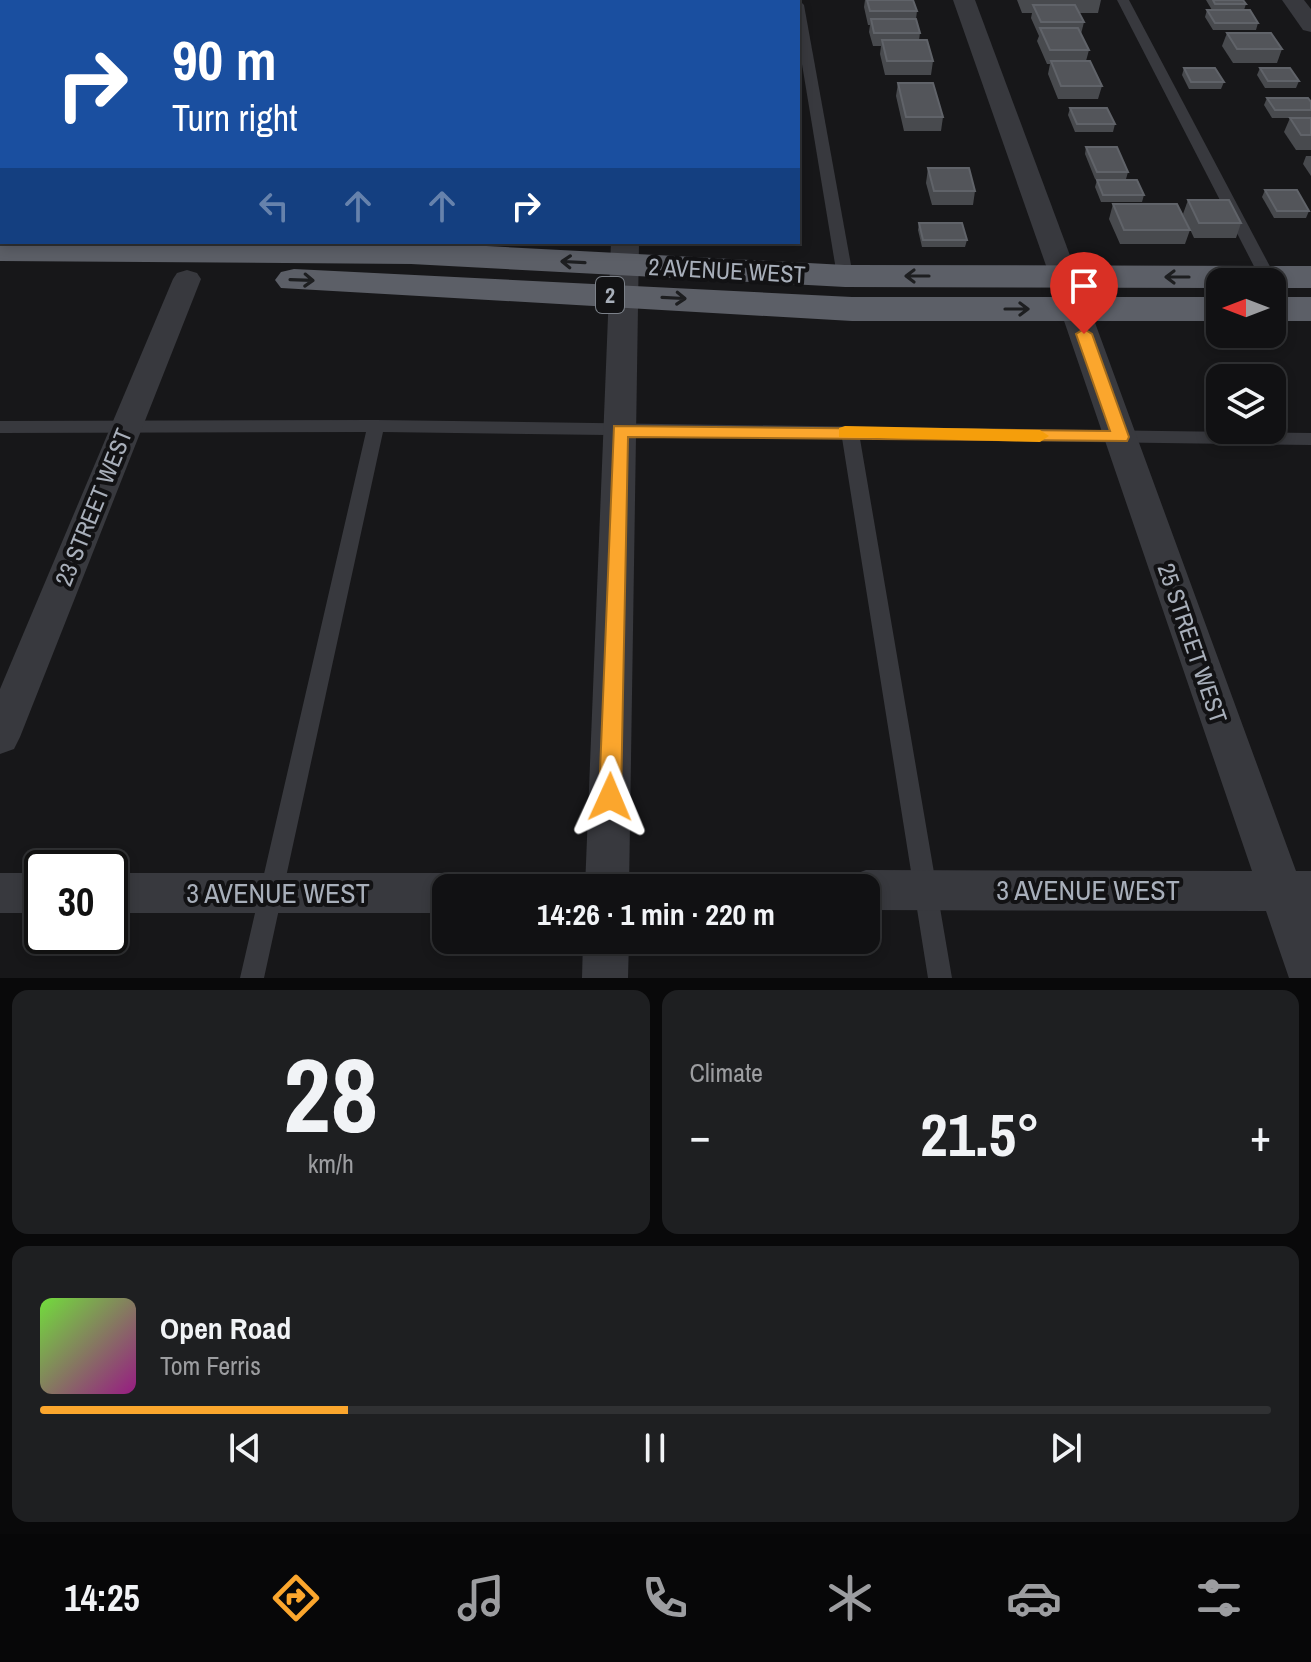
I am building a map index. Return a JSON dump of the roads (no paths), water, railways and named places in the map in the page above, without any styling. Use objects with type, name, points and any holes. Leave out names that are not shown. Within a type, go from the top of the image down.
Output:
[{"type":"highway","name":"2 AVENUE WEST","points":[[0,250],[197,257],[297,280],[624,267],[845,276],[1070,293],[1206,308]]},
{"type":"highway","name":"2 AVENUE WEST","points":[[0,279],[197,257]]},
{"type":"highway","name":"2 AVENUE WEST","points":[[624,267],[852,309],[1070,293],[1206,293]]},
{"type":"highway","name":"2 AVENUE WEST","points":[[1286,287],[1311,277]]},
{"type":"highway","name":"2 AVENUE WEST","points":[[1286,299],[1311,309]]},
{"type":"street","name":"25 STREET WEST","points":[[964,0],[1121,437],[1296,891],[1311,976]]},
{"type":"street","points":[[1293,0],[1311,25]]},
{"type":"street","name":"23 STREET WEST","points":[[0,737],[197,257]]},
{"type":"street","points":[[607,874],[624,267]]},
{"type":"street","name":"3 AVENUE WEST","points":[[880,890],[1296,891]]},
{"type":"street","points":[[0,893],[24,893]]},
{"type":"street","name":"3 AVENUE WEST","points":[[128,893],[432,893]]},
{"type":"street","points":[[605,978],[606,954]]},
{"type":"lane","points":[[1123,0],[1257,268]]},
{"type":"lane","points":[[800,14],[845,276]]},
{"type":"lane","points":[[252,978],[376,426]]},
{"type":"lane","points":[[0,427],[376,426],[1311,439]]},
{"type":"lane","points":[[850,432],[940,978]]}]
